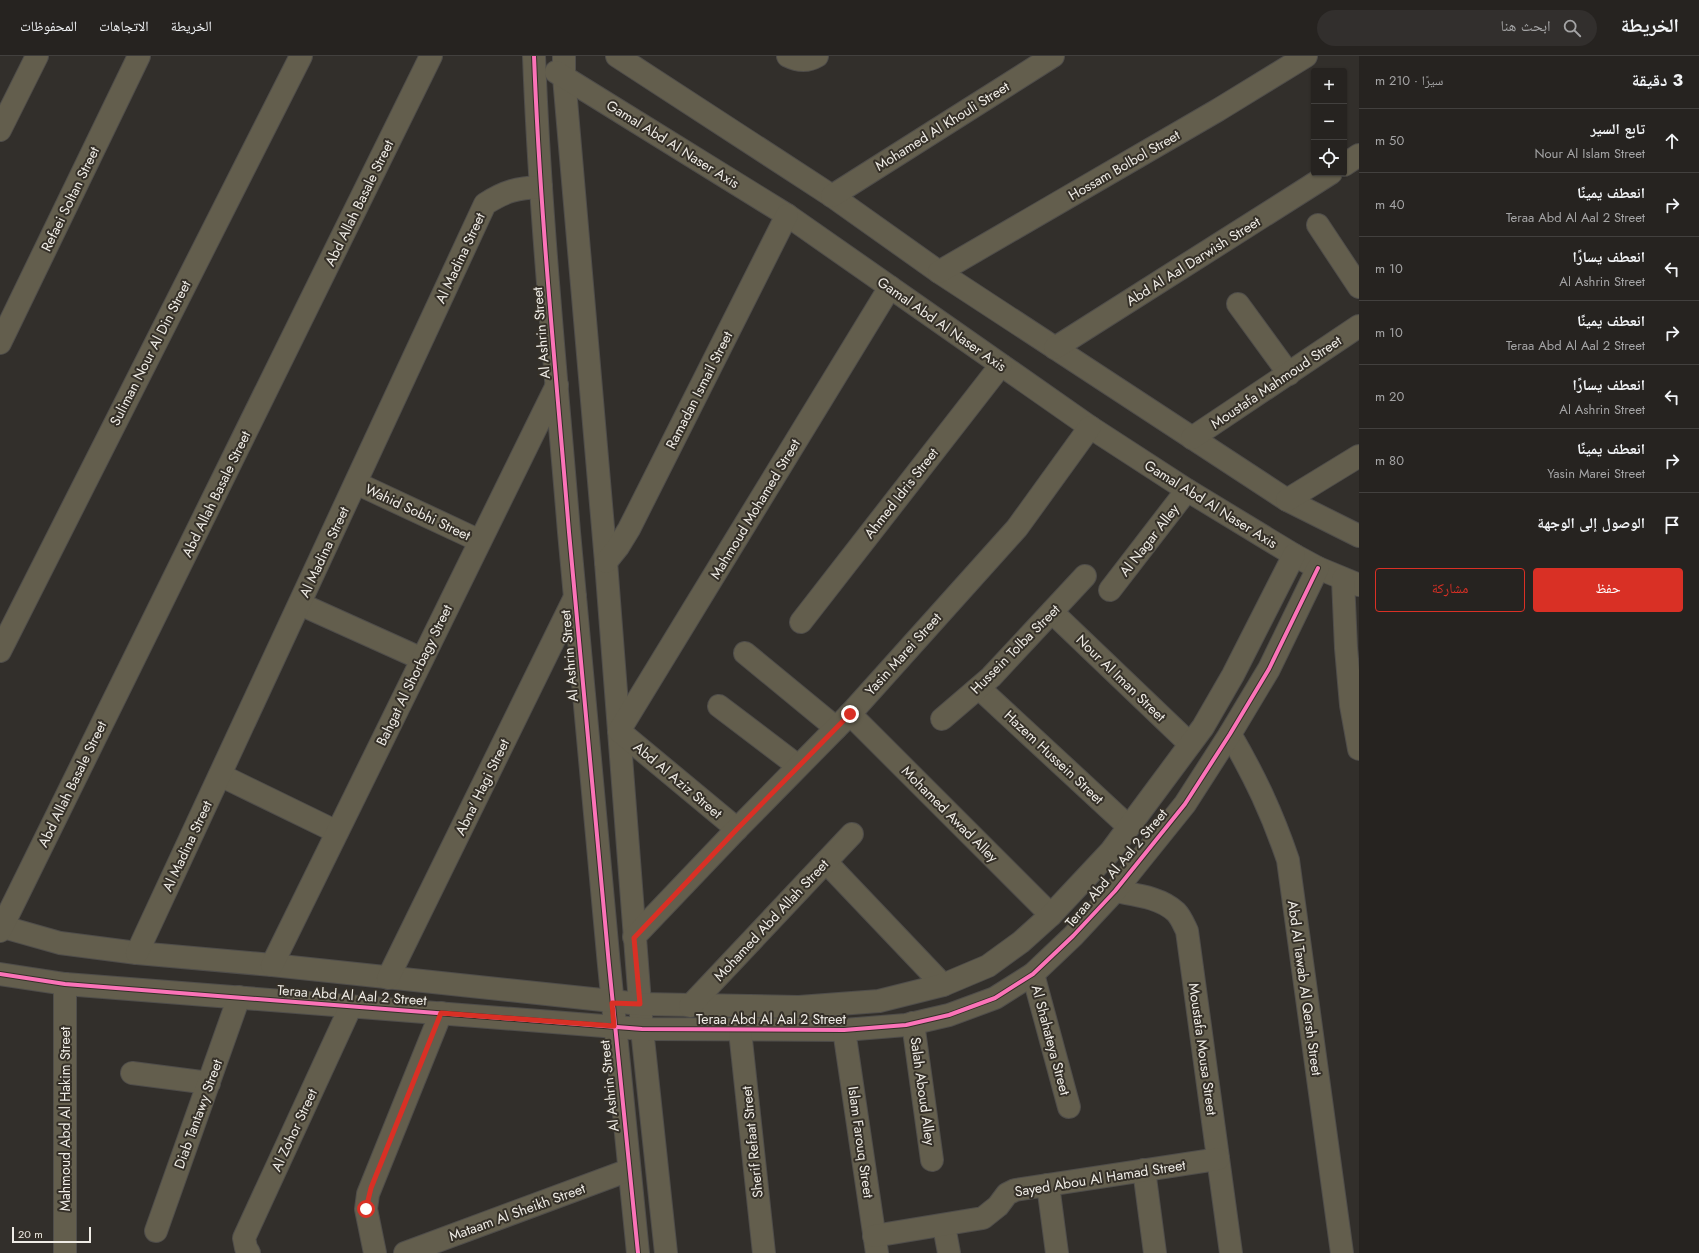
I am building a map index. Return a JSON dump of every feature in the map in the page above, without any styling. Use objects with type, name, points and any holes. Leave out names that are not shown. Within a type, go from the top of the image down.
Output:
[{"type":"street","points":[[0,130],[37,56]]},
{"type":"street","name":"Refaei Soltan Street","points":[[0,343],[140,56]]},
{"type":"street","name":"Suliman Nour Al Din Street","points":[[0,651],[301,56]]},
{"type":"street","name":"Abd Allah Basale Street","points":[[1,928],[431,56]]},
{"type":"street","points":[[617,56],[832,196],[940,272],[1287,500],[1359,536]]},
{"type":"street","points":[[788,56],[803,60],[810,60],[817,56]]},
{"type":"street","name":"Mohamed Al Khouli Street","points":[[832,196],[1053,56]]},
{"type":"street","name":"Hossam Bolbol Street","points":[[940,272],[1218,110],[1306,56]]},
{"type":"street","name":"Gamal Abd Al Naser Axis","points":[[532,57],[564,66],[787,215],[1090,427],[1187,490],[1294,555],[1318,568],[1351,582]]},
{"type":"street","name":"Al Ashrin Street","points":[[532,57],[541,187],[575,597],[614,1026],[629,1170],[633,1252]]},
{"type":"street","points":[[564,66],[606,562],[634,938],[642,1029],[666,1253]]},
{"type":"street","points":[[1347,163],[1359,155]]},
{"type":"street","name":"Abd Al Aal Darwish Street","points":[[1055,348],[1326,176]]},
{"type":"street","name":"Al Madina Street","points":[[137,953],[485,204],[509,191],[522,188],[541,187]]},
{"type":"street","name":"Ramadan Ismail Street","points":[[606,562],[618,547],[629,529],[787,215]]},
{"type":"street","points":[[1318,225],[1359,287]]},
{"type":"street","name":"Mahmoud Mohamed Street","points":[[619,731],[890,288]]},
{"type":"street","points":[[1238,304],[1289,374]]},
{"type":"street","name":"Moustafa Mahmoud Street","points":[[1192,438],[1359,326]]},
{"type":"street","name":"Ahmed Idris Street","points":[[801,622],[1001,364]]},
{"type":"street","name":"Bahgat Al Shorbagy Street","points":[[272,965],[557,385]]},
{"type":"street","name":"Yasin Marei Street","points":[[634,938],[737,829],[843,721],[1017,528],[1090,427]]},
{"type":"street","points":[[1287,500],[1359,456]]},
{"type":"street","name":"Wahid Sobhi Street","points":[[356,483],[480,541]]},
{"type":"street","name":"Al Nagar Alley","points":[[1110,590],[1187,490]]},
{"type":"street","name":"Teraa Abd Al Aal 2 Street","points":[[1,928],[60,943],[137,953],[272,965],[612,1003],[799,1008],[879,1001],[943,986],[988,966],[1021,942],[1051,915],[1111,851],[1203,727],[1233,675],[1294,555]]},
{"type":"street","name":"Teraa Abd Al Aal 2 Street","points":[[0,974],[65,984],[642,1029],[740,1031],[844,1030],[913,1023],[949,1015],[995,998],[1033,974],[1073,936],[1115,891],[1185,804],[1230,734],[1269,669],[1318,568]]},
{"type":"street","name":"Hussein Tolba Street","points":[[942,719],[991,677],[1085,576]]},
{"type":"street","points":[[1351,582],[1346,648],[1351,705],[1359,749]]},
{"type":"street","name":"Abna' Hagi Street","points":[[388,978],[575,597]]},
{"type":"street","points":[[300,604],[422,659]]},
{"type":"street","name":"Nour Al Iman Street","points":[[1052,612],[1190,744]]},
{"type":"street","name":"Mohamed Awad Alley","points":[[745,653],[843,721],[1051,915]]},
{"type":"street","name":"Hazem Hussein Street","points":[[978,688],[1129,827]]},
{"type":"street","points":[[720,706],[798,766]]},
{"type":"street","name":"Abd Al Aziz Street","points":[[619,731],[737,829]]},
{"type":"street","name":"Abd Al Tawab Al Qersh Street","points":[[1230,734],[1262,794],[1274,821],[1288,860],[1342,1253]]},
{"type":"street","points":[[220,775],[337,832]]},
{"type":"street","name":"Mohamed Abd Allah Street","points":[[690,1006],[852,834]]},
{"type":"street","points":[[826,862],[943,986]]},
{"type":"street","name":"Moustafa Mousa Street","points":[[1115,891],[1143,897],[1164,904],[1176,913],[1187,931],[1232,1253]]},
{"type":"street","name":"Al Shahateya Street","points":[[1033,974],[1069,1107]]},
{"type":"street","name":"Mahmoud Abd Al Hakim Street","points":[[65,984],[65,1253]]},
{"type":"street","name":"Diab Tantawy Street","points":[[156,1231],[239,997]]},
{"type":"street","name":"Al Zohor Street","points":[[249,1253],[246,1248],[244,1238],[351,1006]]},
{"type":"street","points":[[375,1253],[366,1209],[368,1194],[441,1013]]},
{"type":"street","name":"Salah Aboud Alley","points":[[913,1023],[932,1160]]},
{"type":"street","name":"Islam Farouq Street","points":[[844,1030],[876,1245]]},
{"type":"street","name":"Sherif Refaat Street","points":[[740,1031],[764,1253]]},
{"type":"street","points":[[132,1073],[209,1083]]},
{"type":"street","name":"Sayed Abou Al Hamad Street","points":[[876,1245],[944,1226],[983,1218],[998,1206],[1007,1194],[1015,1190],[1218,1159]]},
{"type":"street","name":"Mataam Al Sheikh Street","points":[[405,1253],[629,1170]]},
{"type":"street","points":[[1144,1170],[1155,1253]]},
{"type":"street","points":[[1048,1185],[1057,1253]]},
{"type":"street","points":[[944,1226],[948,1253]]},
{"type":"cycle path","points":[[534,56],[544,235],[569,532],[602,892],[638,1253]]},
{"type":"cycle path","points":[[0,974],[65,984],[642,1029],[844,1030],[906,1025],[949,1015],[995,998],[1033,974],[1073,936],[1115,891],[1185,804],[1230,734],[1269,669],[1318,568]]},
{"type":"route","points":[[366,1209],[368,1194],[441,1013],[614,1026],[612,1003],[640,1004],[634,938],[737,829],[850,714]]}]
